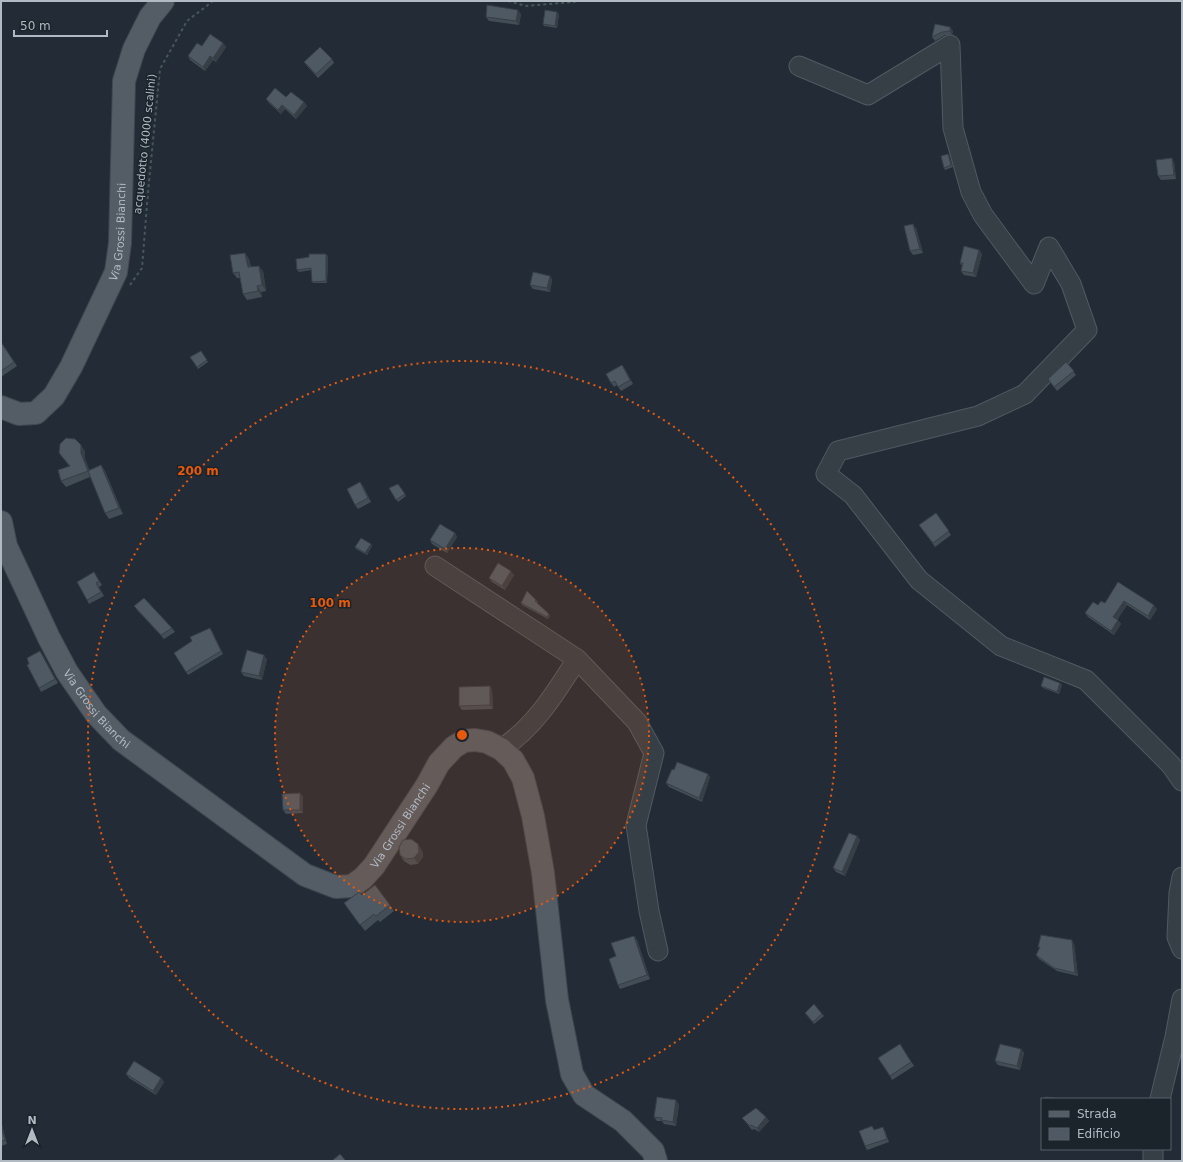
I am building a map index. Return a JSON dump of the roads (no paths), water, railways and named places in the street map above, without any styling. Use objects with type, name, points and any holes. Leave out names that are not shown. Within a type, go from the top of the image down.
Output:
[{"type":"main road","name":"Via Grossi Bianchi","points":[[1,407],[19,414],[36,413],[54,396],[71,367],[116,272],[120,243],[124,81],[134,49],[150,17],[163,1]]},
{"type":"main road","name":"Via Grossi Bianchi","points":[[1,522],[6,546],[49,638],[67,672],[96,714],[121,740],[305,875],[336,887],[352,886],[363,878],[374,866],[419,798],[439,763],[454,747],[464,741],[475,740],[487,742],[502,749],[513,760],[523,778],[534,816],[543,873],[557,1000],[572,1074],[584,1095],[623,1121],[653,1151],[656,1161]]},
{"type":"street","points":[[799,66],[868,95],[950,45],[953,128],[971,192],[983,215],[1034,284],[1049,247],[1071,284],[1087,330],[1025,394],[978,416],[838,450],[826,474],[853,495],[919,580],[1001,646],[1086,680],[1171,765],[1182,781]]},
{"type":"street","points":[[435,566],[577,659],[637,722],[654,753],[636,825],[649,911],[658,951]]},
{"type":"street","points":[[502,749],[514,740],[548,704],[577,659]]},
{"type":"street","points":[[1182,877],[1179,892],[1177,937],[1182,950]]},
{"type":"street","points":[[1160,1098],[1175,1037],[1182,999]]},
{"type":"street","points":[[1153,1150],[1153,1161]]}]
